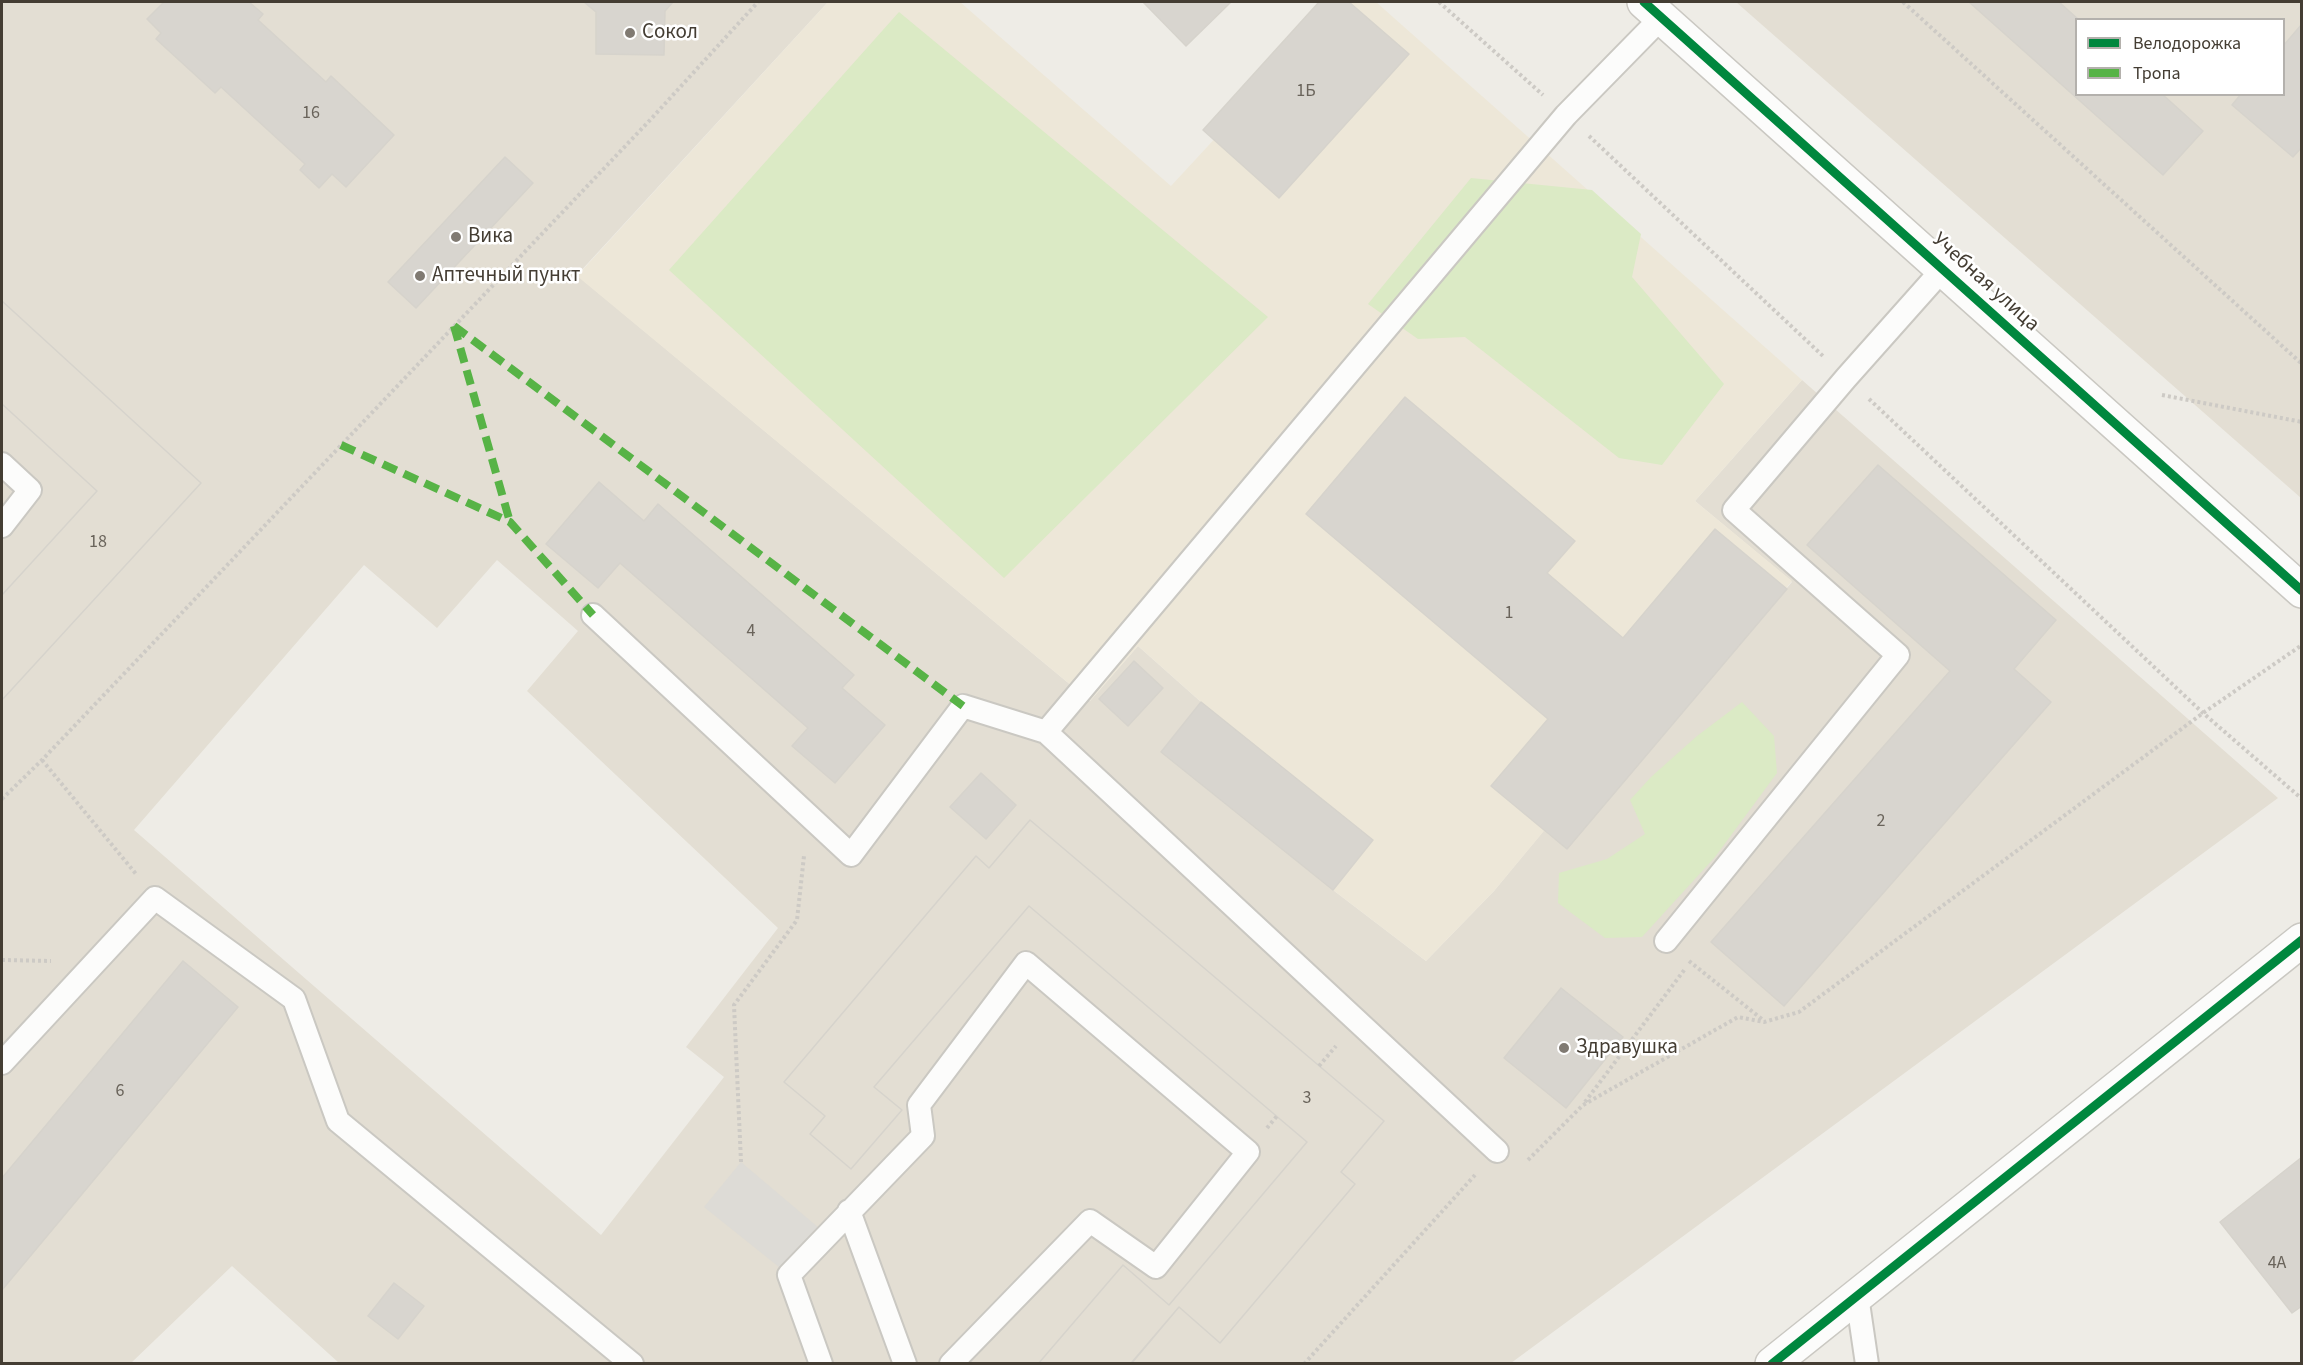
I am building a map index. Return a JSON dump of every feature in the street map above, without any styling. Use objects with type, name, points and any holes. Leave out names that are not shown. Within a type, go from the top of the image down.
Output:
[{"type":"street","name":"Учебная улица","points":[[1653,9],[2301,591]]},
{"type":"street","points":[[1772,1364],[2301,940]]},
{"type":"lane","points":[[1047,732],[1653,9]]},
{"type":"lane","points":[[1666,941],[1898,655],[1734,510],[1846,378],[1943,269]]},
{"type":"lane","points":[[2,464],[30,490],[2,526]]},
{"type":"lane","points":[[593,615],[851,855],[963,706],[1047,732],[1497,1151]]},
{"type":"lane","points":[[2,1064],[155,898],[294,999],[338,1121],[632,1364]]},
{"type":"lane","points":[[821,1364],[789,1275],[923,1136],[919,1106],[1026,963],[1248,1152],[1155,1267],[1090,1221],[951,1364]]},
{"type":"lane","points":[[849,1211],[905,1364]]},
{"type":"lane","points":[[1857,1296],[1867,1364]]},
{"type":"path","points":[[2,799],[42,760],[651,119],[758,2]]},
{"type":"path","points":[[1903,2],[2301,364]]},
{"type":"path","points":[[2162,395],[2301,422]]},
{"type":"path","points":[[1583,1105],[1738,1017],[1764,1022],[1799,1012],[2203,713],[2301,645]]},
{"type":"path","points":[[2218,726],[2301,799]]},
{"type":"path","points":[[42,760],[155,898]]},
{"type":"path","points":[[741,1162],[734,1005],[797,920],[809,816]]},
{"type":"path","points":[[1666,941],[1764,1022]]},
{"type":"path","points":[[1304,1364],[1497,1151],[1525,1163],[1583,1105],[1691,962]]},
{"type":"shaded area","points":[[2,2],[828,2],[577,275],[1090,701],[1138,646],[1201,702],[1161,752],[1333,890],[1426,961],[1494,891],[1544,830],[1567,849],[1792,582],[1695,501],[1802,380],[2278,798],[1511,1363],[339,1363],[232,1266],[131,1363],[2,1364]],"holes":[[[497,560],[578,631],[527,691],[778,928],[686,1047],[724,1077],[601,1235],[134,830],[364,565],[437,628]]]},
{"type":"shaded area","points":[[828,2],[960,2],[1171,186],[1341,2],[1376,2],[1802,380],[1695,501],[1792,581],[1567,849],[1544,831],[1494,891],[1426,961],[1333,890],[1373,840],[1201,702],[1138,646],[1090,701],[577,276]]},
{"type":"shaded area","points":[[1736,2],[2301,2],[2301,498]]},
{"type":"shaded area","points":[[741,1162],[826,1234],[789,1275],[704,1207]]},
{"type":"green space","points":[[899,12],[1268,317],[1004,578],[669,270]]},
{"type":"green space","points":[[1471,178],[1592,190],[1641,234],[1632,277],[1724,384],[1662,465],[1619,458],[1465,337],[1418,339],[1368,304]]},
{"type":"green space","points":[[1742,702],[1774,736],[1777,773],[1715,857],[1642,937],[1605,938],[1558,903],[1559,873],[1607,859],[1645,834],[1630,800],[1651,777],[1697,736]]},
{"type":"building","points":[[164,2],[249,2],[263,14],[258,20],[326,82],[331,76],[394,135],[346,187],[332,174],[319,188],[300,170],[305,164],[221,87],[215,93],[156,39],[161,33],[147,19]]},
{"type":"building","name":"Сокол","points":[[584,2],[673,2],[665,11],[664,55],[596,54],[596,12]]},
{"type":"building","points":[[1143,2],[1231,2],[1186,46]]},
{"type":"building","points":[[1319,2],[1349,2],[1409,54],[1279,198],[1203,130]]},
{"type":"building","points":[[1969,2],[2059,2],[2077,18],[2075,96],[2164,96],[2203,131],[2163,175]]},
{"type":"building","points":[[2302,24],[2302,147],[2293,157],[2232,105],[2239,96],[2285,96],[2285,44]]},
{"type":"building","points":[[505,157],[533,183],[416,308],[388,282]]},
{"type":"building","points":[[2,301],[201,483],[2,700],[2,595],[97,491],[2,404]]},
{"type":"building","points":[[2,301],[201,483],[2,700],[2,595],[97,491],[2,404]]},
{"type":"building","points":[[1405,397],[1575,541],[1547,573],[1623,638],[1715,529],[1787,589],[1567,849],[1491,786],[1548,719],[1306,514]]},
{"type":"building","points":[[1878,465],[2056,620],[2014,669],[2051,702],[1784,1006],[1711,942],[1950,671],[1807,545]]},
{"type":"building","points":[[599,482],[644,521],[658,504],[854,675],[842,688],[885,725],[835,783],[792,746],[808,728],[620,563],[598,588],[546,544]]},
{"type":"building","points":[[1134,661],[1163,688],[1128,726],[1099,699]]},
{"type":"building","points":[[1201,702],[1373,840],[1333,890],[1161,752]]},
{"type":"building","points":[[981,773],[1016,805],[986,839],[950,807]]},
{"type":"building","points":[[1030,820],[1384,1121],[1341,1172],[1355,1184],[1220,1343],[1179,1307],[1132,1362],[1134,1364],[1038,1364],[1123,1265],[1169,1305],[1307,1142],[1029,906],[874,1087],[902,1110],[851,1169],[810,1134],[825,1116],[784,1082],[976,856],[989,868]]},
{"type":"building","points":[[1030,820],[1384,1121],[1341,1172],[1355,1184],[1220,1343],[1179,1307],[1131,1364],[1038,1364],[1123,1265],[1169,1305],[1307,1142],[1029,906],[874,1087],[902,1110],[851,1169],[810,1134],[825,1116],[784,1082],[976,856],[989,868]]},
{"type":"building","points":[[183,961],[238,1007],[2,1290],[2,1178]]},
{"type":"building","name":"Здравушка","points":[[1561,988],[1623,1037],[1566,1108],[1504,1058]]},
{"type":"building","points":[[2302,1157],[2302,1306],[2292,1313],[2220,1222]]},
{"type":"building","points":[[394,1283],[424,1306],[398,1339],[368,1316]]},
{"type":"marked path","points":[[454,326],[963,706]]},
{"type":"marked path","points":[[454,326],[510,522]]},
{"type":"marked path","points":[[341,445],[510,522],[593,615]]},
{"type":"cycle path","points":[[1644,2],[2302,591]]},
{"type":"cycle path","points":[[1772,1364],[2302,940]]},
{"type":"place","name":"Сокол","points":[[630,33]]},
{"type":"place","name":"Вика","points":[[456,237]]},
{"type":"place","name":"Аптечный пункт","points":[[420,276]]},
{"type":"place","name":"Здравушка","points":[[1564,1048]]}]
